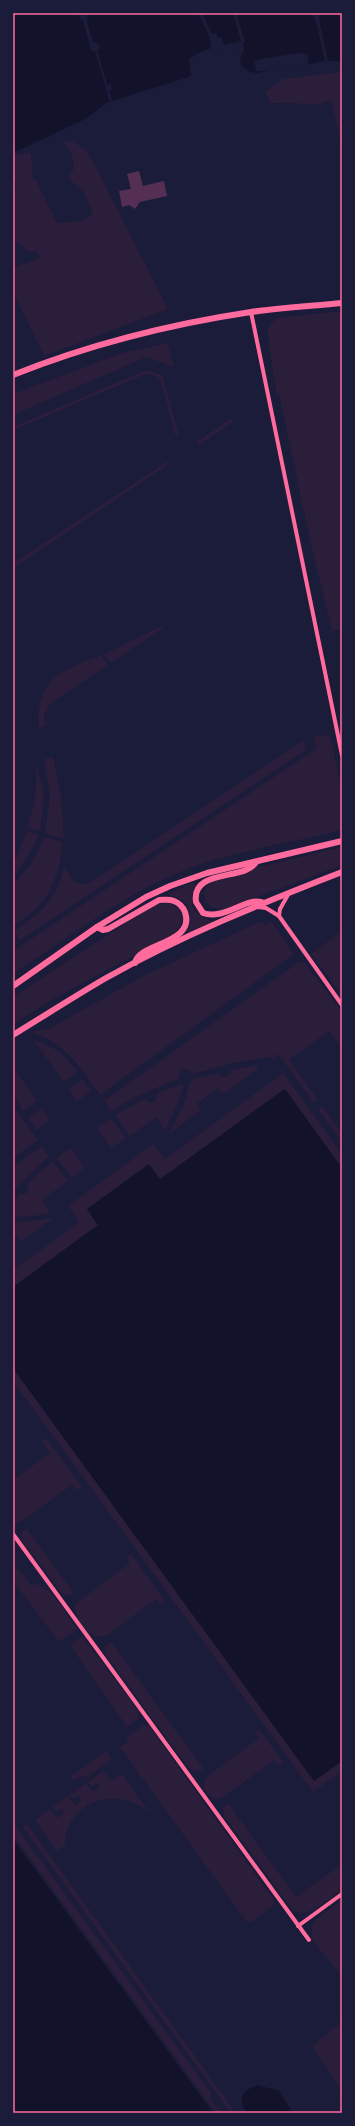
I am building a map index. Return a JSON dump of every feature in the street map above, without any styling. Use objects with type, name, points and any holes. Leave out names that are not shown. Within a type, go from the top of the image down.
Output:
[{"type":"main road","points":[[13,375],[42,364],[149,333],[251,312],[342,303]]},
{"type":"main road","points":[[13,986],[97,927],[146,897],[170,886],[207,873],[342,841]]},
{"type":"main road","points":[[256,862],[249,868],[207,881],[197,891],[196,902],[203,913],[216,916],[255,902],[264,903]]},
{"type":"main road","points":[[13,1035],[135,962],[264,903],[342,872]]},
{"type":"main road","points":[[97,927],[103,930],[108,929],[159,900],[167,899],[178,903],[185,912],[186,919],[184,928],[173,937],[139,956],[135,962]]},
{"type":"street","points":[[251,312],[342,755]]},
{"type":"street","points":[[327,844],[342,837]]},
{"type":"street","points":[[279,916],[280,909],[289,893]]},
{"type":"street","points":[[255,907],[266,908],[279,916],[342,1005]]},
{"type":"street","points":[[13,1534],[308,1940]]},
{"type":"street","points":[[298,1926],[342,1894]]},
{"type":"shaded area","points":[[13,13],[342,13],[342,61],[325,61],[257,73],[250,72],[241,65],[240,57],[244,51],[241,41],[211,49],[189,58],[191,75],[188,77],[106,103],[87,118],[13,153]]},
{"type":"shaded area","points":[[342,72],[342,148],[331,100],[318,104],[271,103],[265,92],[283,79]]},
{"type":"shaded area","points":[[73,141],[84,149],[91,158],[168,309],[44,356],[13,292],[13,268],[40,258],[37,251],[28,251],[13,238],[13,203],[17,183],[13,177],[13,156],[31,152],[33,180],[36,180],[57,223],[82,221],[93,214],[84,192],[68,178],[74,168],[72,155],[64,142]]},
{"type":"shaded area","points":[[333,312],[342,313],[342,629],[332,631],[309,535],[279,394],[277,397],[267,330],[276,318]]},
{"type":"shaded area","points":[[168,343],[174,367],[146,357],[13,415],[13,394],[122,353]]},
{"type":"shaded area","points":[[146,370],[163,376],[179,437],[175,435],[161,382],[154,375],[146,374],[13,430],[13,427]]},
{"type":"shaded area","points":[[231,419],[233,422],[199,445],[197,442]]},
{"type":"shaded area","points":[[167,462],[169,464],[13,568],[13,563]]},
{"type":"shaded area","points":[[162,626],[163,628],[111,663],[104,654]]},
{"type":"shaded area","points":[[101,655],[108,665],[50,704],[44,716],[45,726],[39,728],[41,698],[54,679],[75,666]]},
{"type":"shaded area","points":[[325,735],[331,737],[342,795],[342,829],[335,832],[232,855],[173,875],[111,908],[13,974],[13,951],[316,749],[314,737]]},
{"type":"shaded area","points":[[304,740],[306,750],[20,940],[14,931],[32,918],[46,905],[56,889],[64,868],[76,883],[88,884]]},
{"type":"shaded area","points":[[53,757],[61,795],[64,839],[45,833],[50,797],[44,759]]},
{"type":"shaded area","points":[[37,765],[44,797],[40,831],[28,828],[35,799]]},
{"type":"shaded area","points":[[27,831],[39,835],[26,860],[13,876],[13,866]]},
{"type":"shaded area","points":[[45,837],[63,842],[54,881],[43,901],[35,910],[13,926],[13,885],[31,864]]},
{"type":"shaded area","points":[[342,847],[342,865],[225,909],[212,908],[205,901],[204,891],[212,881],[250,869]]},
{"type":"shaded area","points":[[193,883],[195,884],[192,897],[193,907],[195,911],[211,921],[211,923],[189,933],[187,931],[189,908],[187,904],[170,896],[168,893]]},
{"type":"shaded area","points":[[167,903],[178,908],[182,915],[181,924],[173,934],[48,1002],[13,1024],[13,997],[134,918],[158,904]]},
{"type":"shaded area","points":[[271,921],[294,954],[100,1095],[71,1056],[53,1042],[30,1032],[51,1028],[141,977],[259,922],[265,925]]},
{"type":"shaded area","points":[[342,931],[342,996],[311,954]]},
{"type":"shaded area","points":[[299,962],[305,963],[342,1012],[342,1048],[329,1031],[289,1060],[318,1100],[314,1103],[278,1054],[273,1059],[267,1057],[233,1063],[192,1074],[189,1070],[183,1069],[179,1073],[178,1079],[137,1096],[111,1111],[104,1101]]},
{"type":"shaded area","points":[[33,1039],[59,1051],[78,1072],[64,1082]]},
{"type":"shaded area","points":[[257,1065],[257,1070],[223,1094],[218,1088],[197,1104],[201,1110],[169,1134],[183,1106],[190,1083],[193,1079],[218,1073],[221,1076],[226,1077],[231,1070]]},
{"type":"shaded area","points":[[13,1067],[37,1101],[23,1111],[13,1095]]},
{"type":"shaded area","points":[[283,1073],[342,1154],[342,1168],[284,1089],[160,1180],[148,1165],[87,1209],[98,1225],[13,1287],[13,1270],[79,1222],[68,1206],[153,1144],[165,1159]]},
{"type":"shaded area","points":[[82,1079],[91,1091],[77,1101],[69,1089]]},
{"type":"shaded area","points":[[181,1084],[184,1085],[165,1130],[156,1117],[130,1136],[115,1115],[145,1099],[149,1103],[155,1101],[157,1098],[156,1094]]},
{"type":"shaded area","points":[[285,1089],[342,1168],[342,1761],[314,1781],[13,1368],[13,1287],[98,1225],[87,1209],[149,1164],[160,1179]]},
{"type":"shaded area","points":[[13,1106],[38,1140],[13,1158]]},
{"type":"shaded area","points":[[322,1106],[342,1133],[342,1142],[318,1109]]},
{"type":"shaded area","points":[[42,1108],[50,1120],[37,1130],[28,1118]]},
{"type":"shaded area","points":[[111,1118],[126,1138],[112,1148],[97,1128]]},
{"type":"shaded area","points":[[42,1146],[49,1156],[13,1191],[13,1167]]},
{"type":"shaded area","points":[[70,1148],[85,1168],[72,1178],[56,1158]]},
{"type":"shaded area","points":[[53,1161],[68,1181],[42,1200],[50,1213],[34,1216],[13,1217],[13,1201],[20,1193],[24,1194],[28,1192],[29,1189],[27,1184]]},
{"type":"shaded area","points":[[54,1218],[21,1241],[16,1235],[13,1237],[13,1223]]},
{"type":"shaded area","points":[[13,1368],[314,1781],[342,1761],[342,1771],[313,1792],[13,1381]]},
{"type":"shaded area","points":[[47,1439],[82,1487],[77,1490],[73,1484],[22,1521],[13,1524],[13,1480],[50,1453],[42,1442]]},
{"type":"shaded area","points":[[26,1528],[74,1593],[68,1596],[62,1594],[22,1540],[21,1533]]},
{"type":"shaded area","points":[[131,1554],[165,1601],[160,1604],[156,1599],[106,1636],[96,1637],[88,1631],[78,1618],[75,1604],[130,1563],[126,1557]]},
{"type":"shaded area","points":[[13,1567],[15,1570],[18,1568],[31,1585],[35,1583],[51,1592],[77,1629],[59,1642],[13,1581]]},
{"type":"shaded area","points":[[82,1636],[138,1711],[138,1719],[127,1727],[70,1645]]},
{"type":"shaded area","points":[[111,1642],[204,1769],[194,1772],[188,1767],[105,1654],[105,1647]]},
{"type":"shaded area","points":[[143,1725],[149,1726],[273,1899],[274,1905],[252,1922],[246,1921],[120,1747],[129,1741],[126,1738]]},
{"type":"shaded area","points":[[260,1730],[283,1762],[278,1765],[274,1760],[223,1797],[216,1799],[212,1797],[203,1788],[205,1778],[259,1738],[255,1733]]},
{"type":"shaded area","points":[[106,1751],[112,1759],[86,1778],[84,1775],[72,1781],[71,1776]]},
{"type":"shaded area","points":[[103,1771],[111,1781],[122,1774],[150,1813],[137,1804],[123,1799],[96,1801],[84,1807],[74,1817],[68,1830],[65,1845],[57,1851],[35,1820],[50,1809],[57,1818],[64,1813],[61,1809],[57,1812],[53,1807],[68,1796],[75,1805],[82,1800],[78,1795],[73,1799],[70,1795],[86,1783],[93,1792],[100,1787],[97,1783],[92,1787],[88,1782]]},
{"type":"shaded area","points":[[228,1803],[296,1897],[342,1864],[342,1889],[313,1910],[300,1913],[293,1911],[224,1816],[223,1808]]},
{"type":"shaded area","points":[[13,1823],[210,2092],[211,2100],[214,2105],[225,2113],[216,2113],[13,1835]]},
{"type":"shaded area","points":[[27,1824],[235,2113],[231,2113],[23,1827]]},
{"type":"shaded area","points":[[13,1839],[213,2113],[13,2113]]},
{"type":"shaded area","points":[[342,1900],[342,1976],[311,1939],[313,1922]]},
{"type":"shaded area","points":[[342,2022],[342,2091],[312,2046]]},
{"type":"shaded area","points":[[257,2085],[279,2091],[293,2113],[247,2113],[242,2104],[243,2096],[248,2090]]},
{"type":"pier","points":[[79,13],[86,13],[88,19],[86,19],[93,42],[98,43],[100,49],[97,50],[107,85],[111,84],[112,90],[109,91],[113,102],[110,103],[95,51],[91,51],[83,20],[81,21]]},
{"type":"pier","points":[[198,13],[202,13],[212,34],[216,33],[218,38],[222,37],[224,45],[241,41],[233,13],[236,13],[245,42],[243,43],[244,51],[239,54],[242,48],[240,43],[195,56],[194,55],[211,48],[209,35]]},
{"type":"pier","points":[[320,13],[319,19],[328,61],[325,61],[316,21],[312,14]]},
{"type":"pier","points":[[300,53],[307,54],[309,63],[277,71],[256,71],[254,61],[264,58]]},
{"type":"building","points":[[139,171],[143,186],[164,181],[167,196],[140,202],[135,209],[129,205],[122,207],[119,191],[131,189],[127,174]]}]
